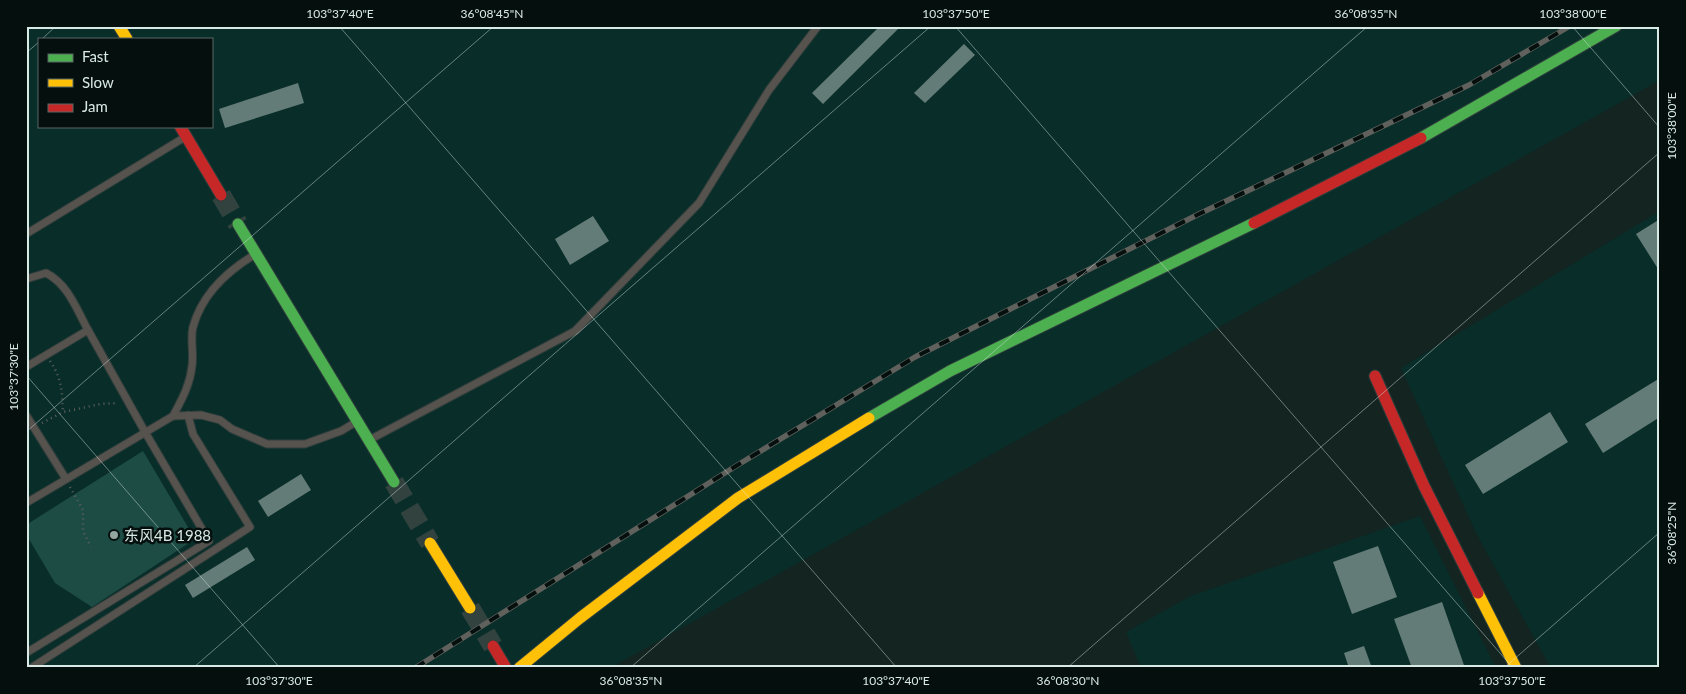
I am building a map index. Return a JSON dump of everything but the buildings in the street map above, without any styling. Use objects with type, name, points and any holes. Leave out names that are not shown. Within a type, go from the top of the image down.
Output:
[{"type":"street","points":[[119,26],[126,38]]},
{"type":"street","points":[[519,668],[580,618],[738,498],[852,427],[950,371],[1254,223],[1425,136],[1616,26]]},
{"type":"street","points":[[183,131],[221,195]]},
{"type":"street","points":[[238,224],[394,482]]},
{"type":"street","points":[[1375,376],[1424,486],[1516,668]]},
{"type":"street","points":[[430,543],[470,608]]},
{"type":"street","points":[[493,646],[506,668]]},
{"type":"lane","points":[[369,440],[575,331],[699,203],[769,90],[818,26]]},
{"type":"lane","points":[[26,234],[183,131]]},
{"type":"lane","points":[[173,416],[187,390],[192,366],[193,328],[208,293],[236,266],[256,253]]},
{"type":"lane","points":[[26,279],[46,273],[63,284],[145,432],[209,541],[26,653]]},
{"type":"lane","points":[[26,367],[88,330]]},
{"type":"lane","points":[[26,415],[66,479]]},
{"type":"lane","points":[[31,668],[250,526],[193,434],[188,415]]},
{"type":"lane","points":[[26,503],[173,416],[201,415],[220,420],[232,429],[267,444],[306,444],[341,430],[357,421]]},
{"type":"path","points":[[46,355],[60,379],[63,412]]},
{"type":"path","points":[[34,427],[63,412],[101,404],[128,402]]},
{"type":"path","points":[[66,479],[83,510],[84,531],[91,547]]},
{"type":"shaded area","points":[[26,26],[1660,26],[1660,80],[610,668],[26,668]]},
{"type":"shaded area","points":[[1660,211],[1660,668],[1551,668],[1477,535],[1401,368]]},
{"type":"shaded area","points":[[1420,516],[1496,668],[1141,668],[1126,632],[1191,596]]},
{"type":"green space","points":[[143,451],[195,539],[92,607],[55,583],[26,534],[26,525]]},
{"type":"tunnel","points":[[221,195],[238,224]]},
{"type":"tunnel","points":[[394,482],[430,543]]},
{"type":"tunnel","points":[[470,608],[493,646]]},
{"type":"railway","points":[[415,668],[736,466],[915,357],[1199,214],[1469,85],[1570,26]]},
{"type":"traffic: fast","points":[[1421,138],[1616,26]]},
{"type":"traffic: fast","points":[[869,418],[950,371],[1254,223]]},
{"type":"traffic: fast","points":[[238,224],[394,482]]},
{"type":"traffic: slow","points":[[119,26],[126,38]]},
{"type":"traffic: slow","points":[[519,668],[580,618],[738,498],[869,418]]},
{"type":"traffic: slow","points":[[430,543],[470,608]]},
{"type":"traffic: slow","points":[[1478,593],[1516,668]]},
{"type":"traffic: jam","points":[[181,128],[221,195]]},
{"type":"traffic: jam","points":[[1254,223],[1421,138]]},
{"type":"traffic: jam","points":[[1375,376],[1424,486],[1478,593]]},
{"type":"traffic: jam","points":[[493,646],[506,668]]},
{"type":"place","name":"东风4B 1988","points":[[114,535]]}]
